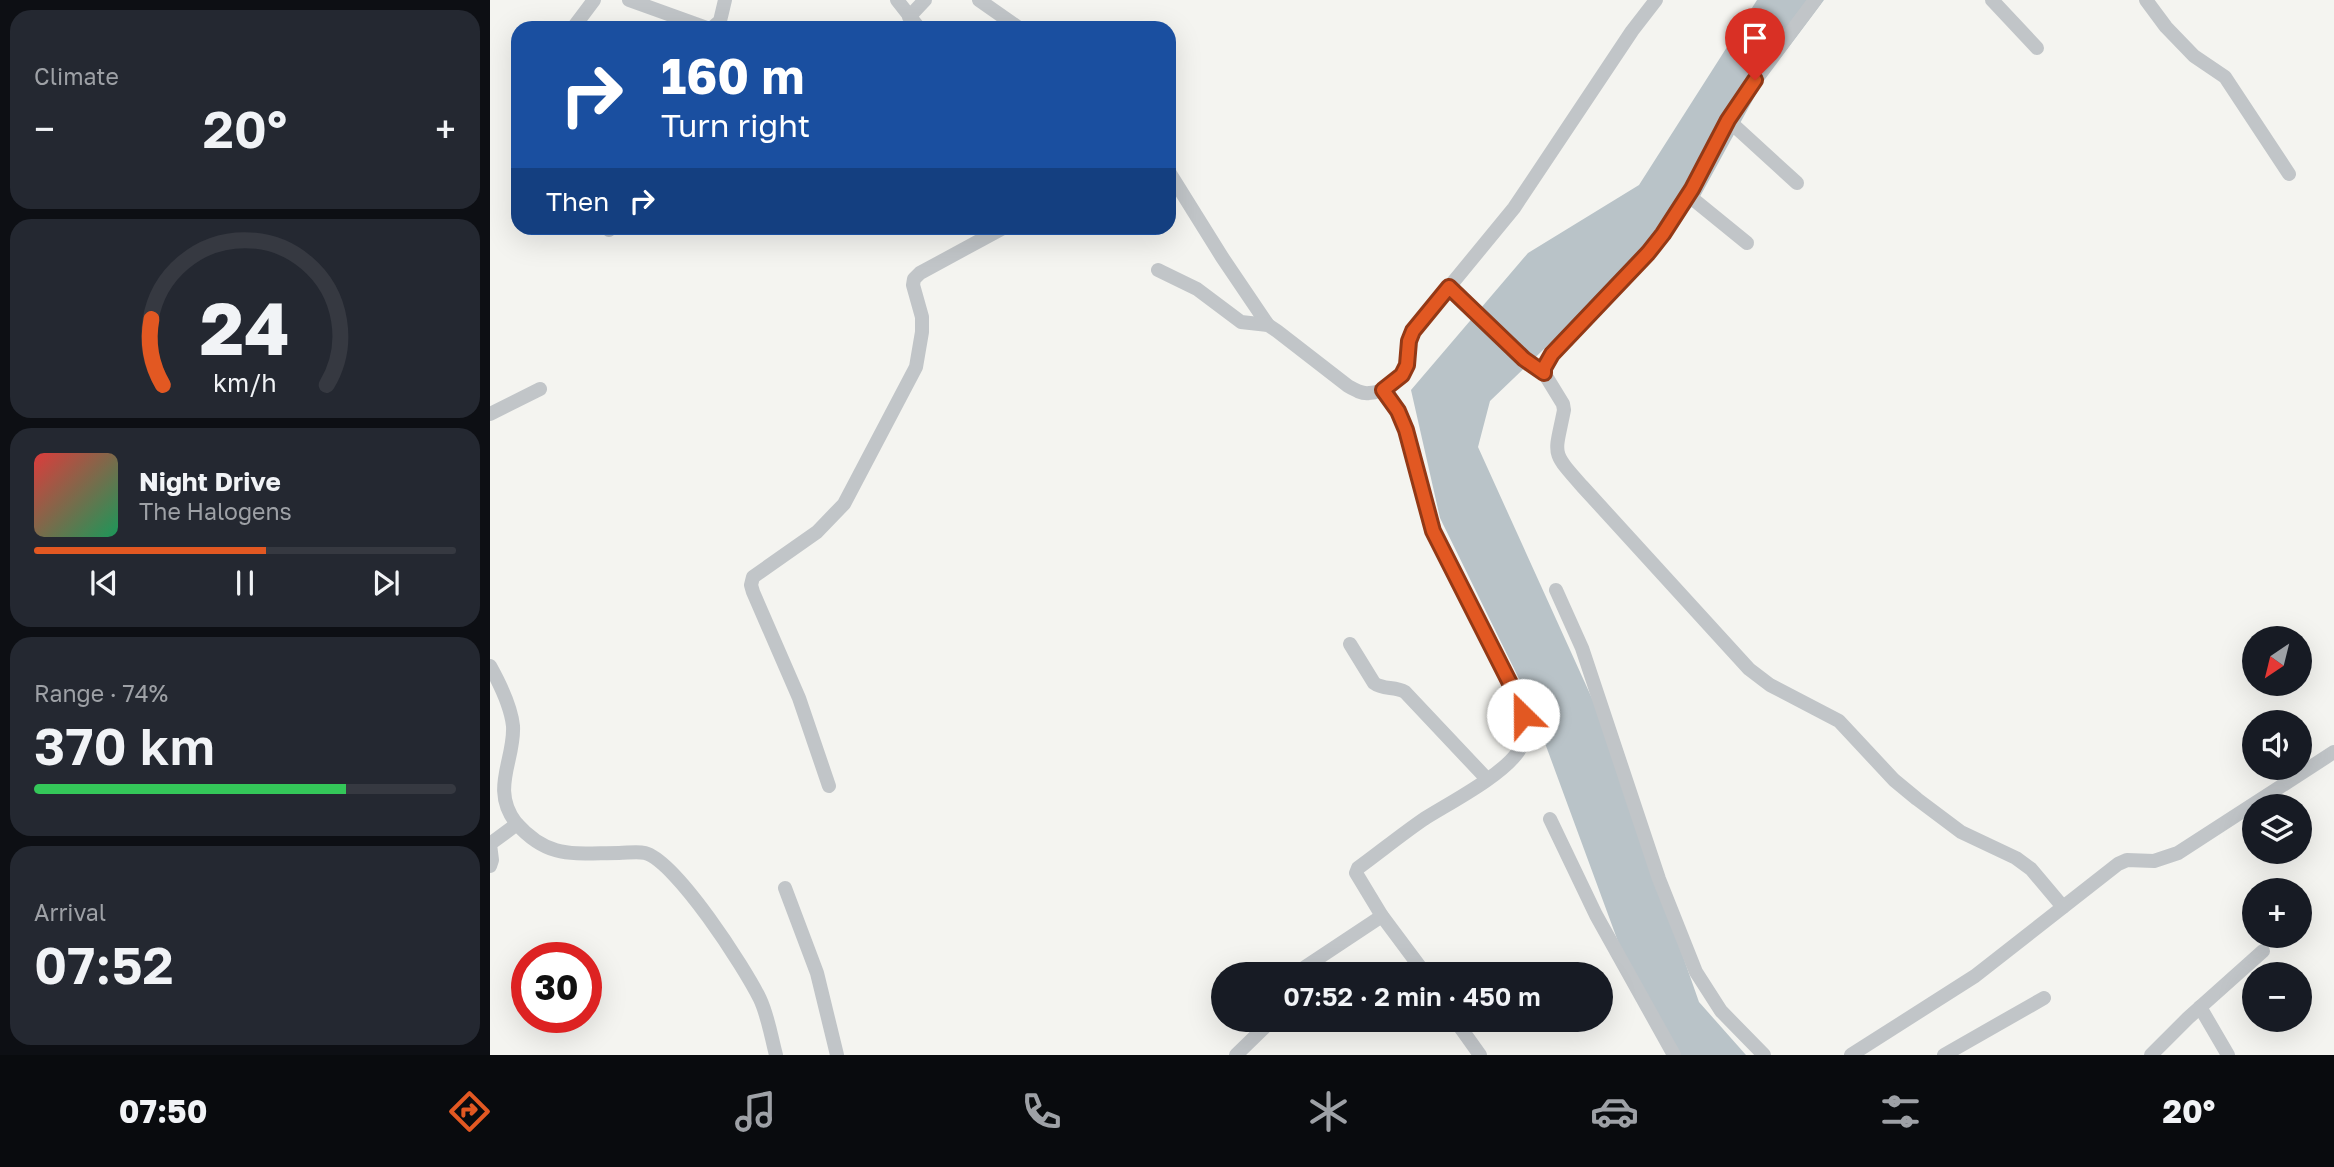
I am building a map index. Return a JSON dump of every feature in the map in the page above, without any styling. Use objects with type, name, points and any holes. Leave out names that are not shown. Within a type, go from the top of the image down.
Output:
[{"type":"street","points":[[578,21],[594,0]]},
{"type":"street","points":[[629,0],[699,21]]},
{"type":"street","points":[[718,21],[725,0]]},
{"type":"street","points":[[897,0],[913,21]]},
{"type":"street","points":[[909,17],[925,0]]},
{"type":"street","points":[[979,0],[1009,21]]},
{"type":"street","points":[[1176,183],[1268,325],[1348,386],[1361,393],[1383,390],[1402,375],[1407,365],[1409,341],[1413,331],[1514,208],[1632,31],[1656,0]]},
{"type":"street","points":[[1544,373],[1552,354],[1663,234],[1688,195],[1740,100],[1815,0]]},
{"type":"street","points":[[1992,0],[2037,48]]},
{"type":"street","points":[[2146,0],[2166,27],[2194,55],[2225,77],[2289,174]]},
{"type":"street","points":[[1728,120],[1797,183]]},
{"type":"street","points":[[1688,195],[1747,243]]},
{"type":"street","points":[[829,786],[799,698],[751,584],[754,577],[817,532],[844,504],[916,368],[922,317],[913,285],[914,279],[920,273],[990,235]]},
{"type":"street","points":[[1158,270],[1197,289],[1241,322],[1268,325]]},
{"type":"street","points":[[1449,287],[1524,359],[1544,373],[1563,404],[1556,452],[1559,460],[1749,669],[1770,685],[1839,721],[1909,793],[1961,832],[2016,858],[2031,869],[2063,906]]},
{"type":"street","points":[[490,414],[540,389]]},
{"type":"street","points":[[1383,390],[1398,411],[1406,430],[1433,531],[1518,699],[1524,729],[1518,752],[1487,779],[1420,822],[1358,868],[1358,878],[1416,962]]},
{"type":"street","points":[[1556,590],[1582,648],[1659,879],[1696,972],[1721,1011],[1764,1055]]},
{"type":"street","points":[[1350,644],[1379,687],[1399,688],[1405,692],[1487,779]]},
{"type":"street","points":[[490,666],[513,722],[513,736],[502,779],[503,796],[513,819],[528,836],[542,846],[560,852],[645,853],[660,862],[674,875],[726,939],[760,998],[776,1055]]},
{"type":"street","points":[[1851,1055],[1975,976],[2063,906],[2127,860],[2154,862],[2178,853],[2334,752]]},
{"type":"street","points":[[1550,819],[1596,915],[1674,1055]]},
{"type":"street","points":[[490,866],[490,844],[517,824]]},
{"type":"street","points":[[785,888],[817,973],[837,1055]]},
{"type":"street","points":[[1313,962],[1382,916]]},
{"type":"street","points":[[2151,1055],[2263,951]]},
{"type":"street","points":[[1944,1055],[2044,998]]},
{"type":"street","points":[[2200,1007],[2228,1055]]},
{"type":"street","points":[[1236,1055],[1260,1032]]},
{"type":"street","points":[[1464,1032],[1480,1055]]},
{"type":"shaded area","points":[[1757,0],[1824,0],[1762,83],[1697,202],[1490,401],[1478,447],[1595,705],[1699,1002],[1746,1055],[1673,1055],[1641,1004],[1528,697],[1440,518],[1411,390],[1528,253],[1639,185]]},
{"type":"route","points":[[1523,715],[1518,699],[1433,531],[1406,430],[1398,411],[1383,390],[1402,375],[1407,365],[1409,341],[1413,331],[1449,287],[1524,359],[1544,373],[1552,354],[1663,234],[1692,189],[1728,120],[1755,80]]}]
